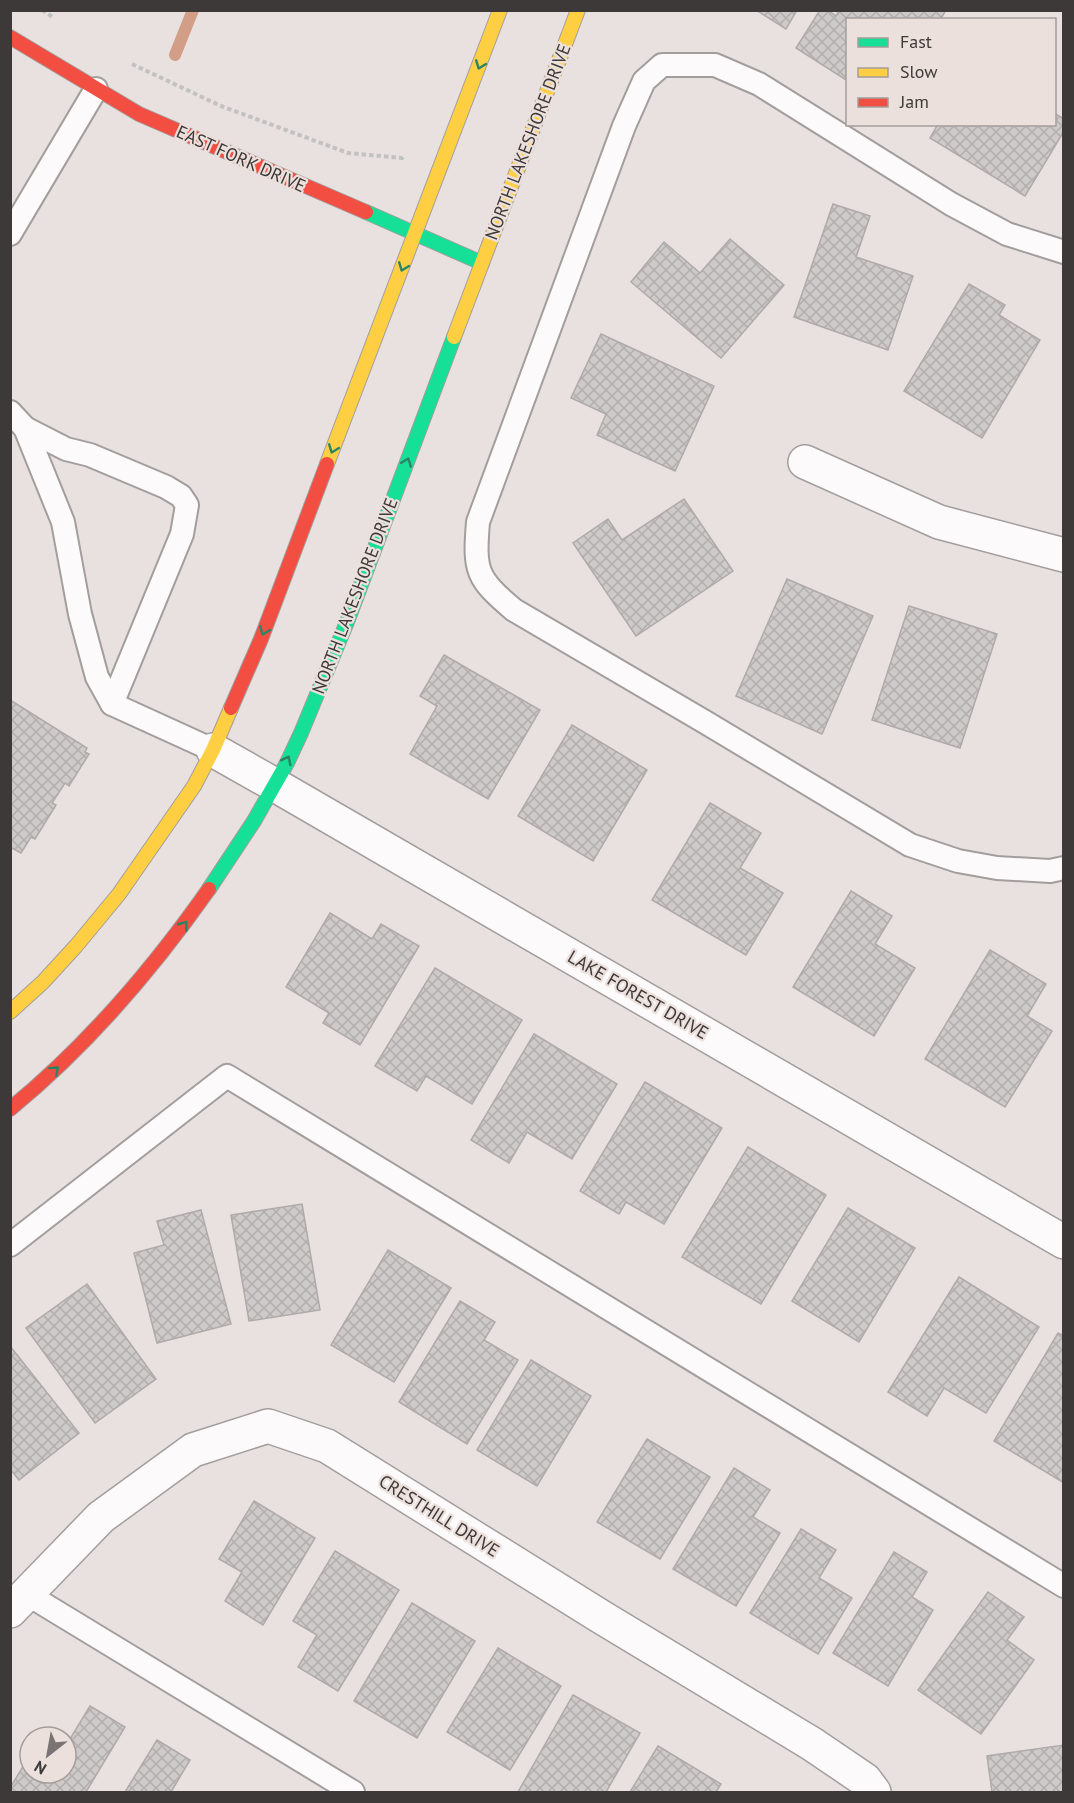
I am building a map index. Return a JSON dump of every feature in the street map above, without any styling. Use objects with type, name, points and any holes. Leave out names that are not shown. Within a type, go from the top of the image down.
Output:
[{"type":"main road","points":[[10,1012],[50,975],[118,894],[194,786],[213,750],[261,639],[500,10]]},
{"type":"main road","name":"NORTH LAKESHORE DRIVE","points":[[10,1109],[64,1062],[131,992],[172,941],[225,868],[275,784],[300,735],[340,639],[578,10]]},
{"type":"main road","name":"EAST FORK DRIVE","points":[[10,37],[139,114],[482,263]]},
{"type":"street","points":[[805,462],[939,522],[1064,555]]},
{"type":"street","name":"LAKE FOREST DRIVE","points":[[213,750],[1060,1231]]},
{"type":"street","name":"CRESTHILL DRIVE","points":[[19,1602],[101,1517],[193,1450],[268,1426],[327,1446],[603,1618],[812,1744],[865,1780],[874,1792]]},
{"type":"lane","points":[[1064,252],[1007,234],[951,204],[759,84],[715,65],[662,65],[644,81],[624,126],[478,522],[476,554],[479,570],[490,589],[514,610],[910,845],[958,861],[988,866],[1050,871],[1064,868]]},
{"type":"lane","points":[[10,234],[96,89]]},
{"type":"lane","points":[[18,420],[66,449],[90,455],[166,487],[181,496],[187,505],[182,534],[112,705]]},
{"type":"lane","points":[[18,420],[63,522],[80,614],[97,678],[112,705],[213,750]]},
{"type":"lane","points":[[10,1245],[227,1076],[1064,1586]]},
{"type":"lane","points":[[19,1602],[353,1792]]},
{"type":"path","points":[[42,10],[60,22]]},
{"type":"path","points":[[126,61],[221,106],[348,153],[402,158],[410,150]]},
{"type":"building","points":[[756,10],[797,10],[786,29]]},
{"type":"building","points":[[820,10],[828,10],[836,16],[839,10],[946,10],[941,18],[846,18],[846,80],[796,48]]},
{"type":"building","points":[[1056,114],[1064,119],[1064,131],[1025,196],[930,138],[937,126],[1056,126]]},
{"type":"building","points":[[833,204],[870,216],[856,257],[913,276],[888,350],[794,317]]},
{"type":"building","points":[[730,239],[784,285],[721,358],[631,282],[664,242],[700,273]]},
{"type":"building","points":[[969,284],[1005,305],[999,315],[1040,340],[982,438],[904,391]]},
{"type":"building","points":[[601,334],[714,386],[675,471],[597,435],[606,414],[571,398]]},
{"type":"building","points":[[684,499],[733,571],[636,636],[573,543],[608,519],[622,540]]},
{"type":"building","points":[[787,579],[873,616],[822,734],[736,696]]},
{"type":"building","points":[[909,606],[997,634],[960,748],[872,720]]},
{"type":"building","points":[[444,655],[540,710],[488,799],[410,754],[437,706],[420,696]]},
{"type":"building","points":[[10,700],[87,748],[85,752],[89,754],[69,786],[65,783],[52,803],[56,805],[35,839],[31,837],[21,853],[10,847]]},
{"type":"building","points":[[572,725],[647,770],[593,861],[518,816]]},
{"type":"building","points":[[710,803],[761,833],[740,868],[783,893],[746,955],[652,900]]},
{"type":"building","points":[[851,891],[892,916],[875,944],[915,968],[874,1036],[793,987]]},
{"type":"building","points":[[330,913],[372,939],[381,924],[419,946],[360,1045],[323,1023],[329,1013],[286,987]]},
{"type":"building","points":[[990,950],[1046,984],[1027,1016],[1052,1031],[1005,1107],[925,1059]]},
{"type":"building","points":[[435,968],[522,1020],[472,1104],[426,1076],[417,1091],[375,1066]]},
{"type":"building","points":[[534,1034],[617,1084],[572,1159],[527,1132],[509,1163],[471,1140]]},
{"type":"building","points":[[645,1082],[722,1128],[664,1224],[626,1202],[619,1214],[580,1191]]},
{"type":"building","points":[[748,1147],[826,1195],[761,1304],[682,1257]]},
{"type":"building","points":[[302,1204],[320,1310],[249,1321],[231,1215]]},
{"type":"building","points":[[848,1208],[915,1248],[859,1342],[792,1301]]},
{"type":"building","points":[[201,1210],[231,1324],[157,1343],[134,1253],[164,1245],[157,1221]]},
{"type":"building","points":[[388,1250],[451,1288],[394,1382],[331,1345]]},
{"type":"building","points":[[959,1277],[1039,1327],[986,1413],[944,1388],[927,1416],[888,1392]]},
{"type":"building","points":[[87,1284],[156,1379],[95,1423],[26,1328]]},
{"type":"building","points":[[460,1301],[495,1322],[484,1340],[518,1360],[467,1444],[399,1402]]},
{"type":"building","points":[[1058,1333],[1064,1336],[1064,1483],[994,1441]]},
{"type":"building","points":[[10,1346],[79,1433],[19,1480],[10,1469]]},
{"type":"building","points":[[531,1360],[591,1396],[537,1486],[477,1450]]},
{"type":"building","points":[[647,1439],[710,1477],[660,1559],[597,1522]]},
{"type":"building","points":[[734,1468],[770,1490],[753,1517],[780,1533],[736,1606],[673,1569]]},
{"type":"building","points":[[254,1501],[315,1538],[263,1625],[225,1601],[242,1572],[219,1559]]},
{"type":"building","points":[[801,1529],[836,1550],[819,1578],[852,1598],[818,1654],[750,1613]]},
{"type":"building","points":[[335,1551],[399,1590],[338,1691],[298,1667],[317,1635],[293,1621]]},
{"type":"building","points":[[894,1552],[927,1572],[912,1597],[933,1610],[888,1686],[833,1653]]},
{"type":"building","points":[[988,1592],[1024,1617],[1007,1640],[1034,1660],[981,1734],[918,1690]]},
{"type":"building","points":[[412,1603],[475,1641],[417,1738],[354,1701]]},
{"type":"building","points":[[498,1648],[561,1686],[510,1770],[447,1732]]},
{"type":"building","points":[[573,1695],[640,1733],[606,1792],[518,1792]]},
{"type":"building","points":[[90,1706],[125,1727],[86,1792],[10,1792],[18,1775],[18,1785],[78,1785],[78,1726]]},
{"type":"building","points":[[157,1740],[190,1760],[171,1792],[125,1792]]},
{"type":"building","points":[[1064,1745],[1064,1792],[992,1792],[987,1756]]},
{"type":"building","points":[[658,1746],[721,1784],[716,1792],[630,1792]]},
{"type":"waterway","points":[[175,55],[193,10]]},
{"type":"traffic: fast","points":[[366,212],[482,263]]},
{"type":"traffic: fast","points":[[209,889],[254,821],[301,733],[347,622],[454,337]]},
{"type":"traffic: slow","points":[[327,464],[500,10]]},
{"type":"traffic: slow","points":[[454,337],[578,10]]},
{"type":"traffic: slow","points":[[10,1012],[43,982],[119,894],[194,786],[231,708]]},
{"type":"traffic: jam","points":[[10,37],[139,114],[366,212]]},
{"type":"traffic: jam","points":[[231,708],[261,639],[327,464]]},
{"type":"traffic: jam","points":[[10,1109],[66,1059],[117,1006],[165,949],[209,889]]}]
